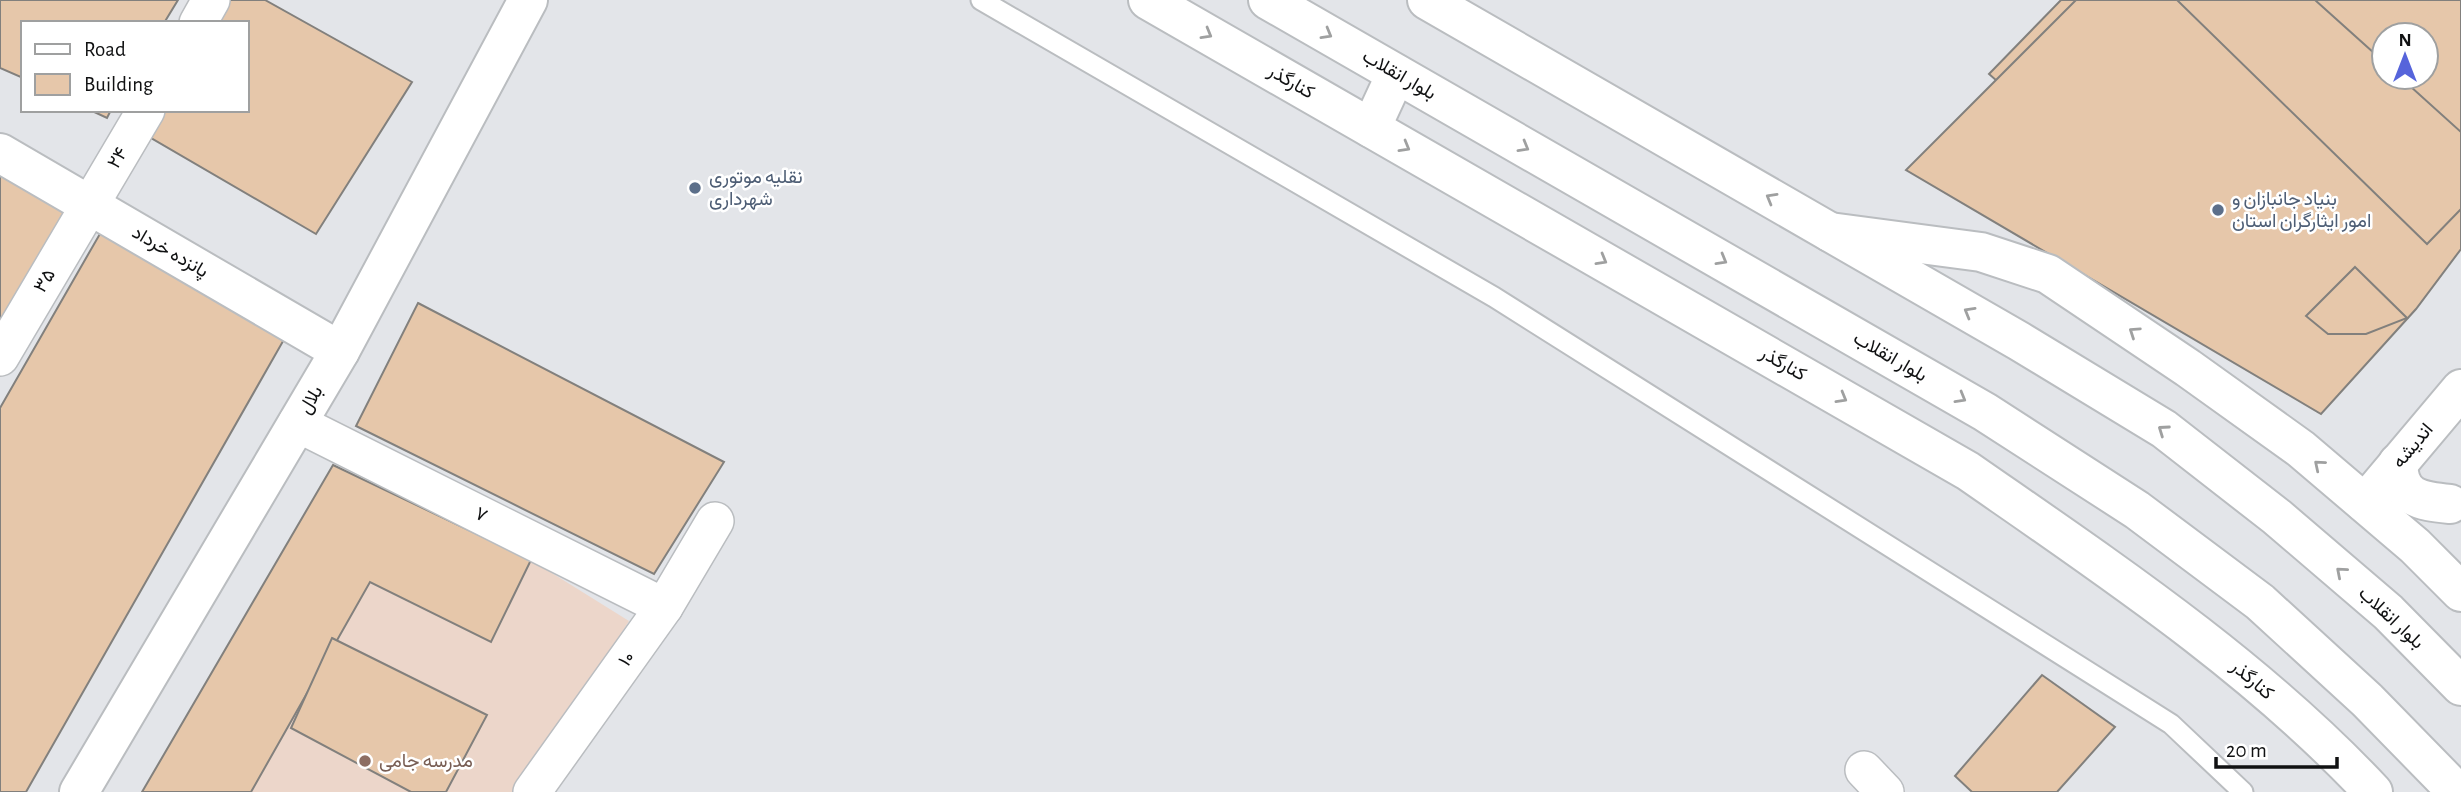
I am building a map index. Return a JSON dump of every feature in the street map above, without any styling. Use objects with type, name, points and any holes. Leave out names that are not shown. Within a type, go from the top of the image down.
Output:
[{"type":"main road","name":"بلال","points":[[79,792],[340,351],[528,0]]},
{"type":"main road","name":"کنارگذر","points":[[1148,0],[1968,471],[2218,651],[2329,745],[2364,789]]},
{"type":"main road","name":"بلوار انقلاب","points":[[1268,0],[1985,412],[2137,510],[2260,602],[2367,700],[2457,792]]},
{"type":"main road","name":"بلوار انقلاب","points":[[1427,0],[2019,341],[2164,429],[2277,517],[2388,612],[2461,686]]},
{"type":"main road","points":[[1371,128],[1396,74]]},
{"type":"main road","name":"پانزده خرداد","points":[[0,153],[340,351]]},
{"type":"main road","points":[[1830,232],[1981,252],[2048,274],[2188,368],[2301,449],[2415,546],[2461,592]]},
{"type":"main road","name":"اندیشه","points":[[2365,503],[2461,389]]},
{"type":"main road","points":[[2398,463],[2399,480],[2410,495],[2429,502],[2455,497]]},
{"type":"main road","points":[[2415,546],[2455,497]]},
{"type":"street","points":[[199,21],[211,0]]},
{"type":"street","name":"۲۴","points":[[90,205],[145,112]]},
{"type":"street","name":"۳۵","points":[[0,357],[90,205]]},
{"type":"street","name":"۷","points":[[297,423],[664,607]]},
{"type":"street","name":"۱۰","points":[[532,792],[664,607],[715,521]]},
{"type":"lane","points":[[981,0],[1518,312],[2171,724],[2243,792]]},
{"type":"shaded area","points":[[531,560],[629,621],[521,792],[251,792],[370,582],[491,641]]},
{"type":"building","points":[[0,0],[178,0],[165,21],[21,21],[21,77],[0,68]]},
{"type":"building","points":[[221,0],[265,0],[412,82],[316,234],[146,135],[158,112],[248,112],[248,21],[210,21]]},
{"type":"building","points":[[2061,0],[2177,0],[2182,6],[2063,139],[1989,74]]},
{"type":"building","name":"بنیاد جانبازان و امور ایثارگران استان","points":[[2076,0],[2461,0],[2461,249],[2416,309],[2321,414],[1906,170]]},
{"type":"building","points":[[2177,0],[2315,0],[2370,49],[2370,91],[2416,91],[2461,132],[2461,209],[2427,244]]},
{"type":"building","points":[[94,112],[110,112],[107,118]]},
{"type":"building","points":[[0,173],[77,217],[0,350]]},
{"type":"building","points":[[101,232],[286,336],[26,792],[0,792],[0,408]]},
{"type":"building","points":[[2355,267],[2407,318],[2366,334],[2328,334],[2306,316]]},
{"type":"building","points":[[418,303],[724,462],[654,574],[356,426]]},
{"type":"building","points":[[333,465],[531,560],[491,642],[370,582],[251,792],[142,792]]},
{"type":"building","points":[[332,638],[487,715],[446,792],[411,792],[291,728]]},
{"type":"building","points":[[2042,675],[2115,727],[2057,792],[1972,792],[1955,776]]},
{"type":"place","name":"نقلیه موتوری شهرداری","points":[[695,188]]},
{"type":"place","name":"بنیاد جانبازان و امور ایثارگران استان","points":[[2218,210]]},
{"type":"place","name":"مدرسه جامی","points":[[365,761]]}]
